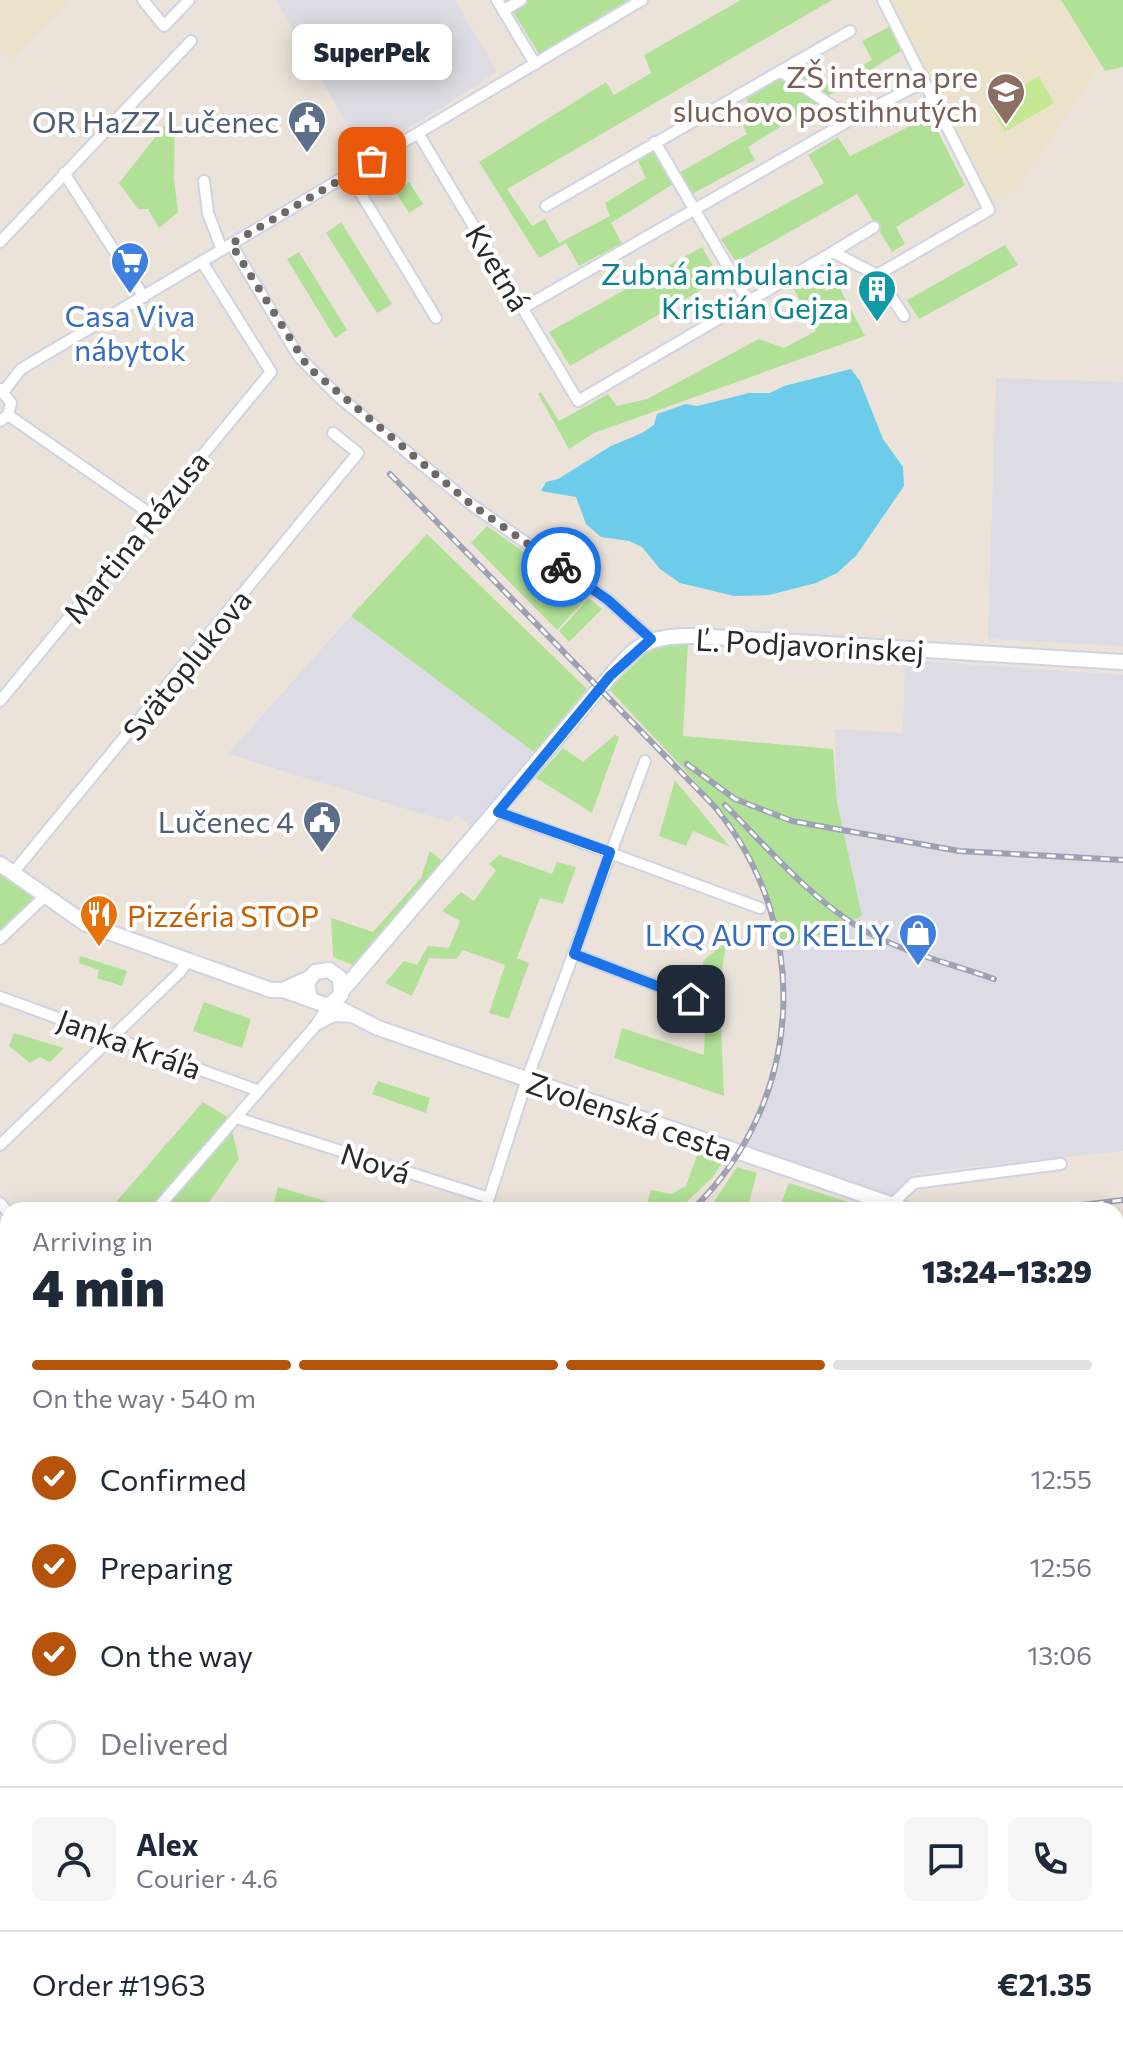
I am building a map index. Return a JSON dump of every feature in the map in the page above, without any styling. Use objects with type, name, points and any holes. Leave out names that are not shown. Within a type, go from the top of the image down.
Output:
[{"type":"street","points":[[143,0],[164,26],[189,0]]},
{"type":"street","points":[[497,0],[535,64]]},
{"type":"street","points":[[503,11],[521,0]]},
{"type":"street","points":[[152,515],[4,418],[11,403],[2,390],[21,369],[642,0]]},
{"type":"street","points":[[877,275],[989,210],[883,0]]},
{"type":"street","points":[[546,206],[850,31]]},
{"type":"street","points":[[0,242],[191,41]]},
{"type":"street","points":[[780,71],[852,119]]},
{"type":"street","points":[[523,308],[852,119],[923,82]]},
{"type":"street","name":"Kvetná","points":[[418,133],[578,401],[748,301]]},
{"type":"street","points":[[655,142],[748,301],[874,227]]},
{"type":"street","points":[[64,173],[144,297]]},
{"type":"street","points":[[349,174],[436,318]]},
{"type":"street","points":[[204,181],[208,213],[226,247],[308,367],[472,505],[608,600],[651,639]]},
{"type":"street","points":[[833,252],[877,275],[904,316]]},
{"type":"street","name":"Martina Rázusa","points":[[0,701],[4,687],[271,372],[202,262]]},
{"type":"street","name":"Svätoplukova","points":[[6,869],[358,453],[333,433]]},
{"type":"street","name":"Ľ. Podjavorinskej","points":[[328,1000],[361,970],[498,812],[610,676],[651,639],[695,636],[1123,662]]},
{"type":"street","points":[[527,1079],[645,761]]},
{"type":"street","points":[[498,812],[760,908]]},
{"type":"street","name":"Zvolenská cesta","points":[[6,869],[86,924],[271,990],[328,1000],[352,1017],[882,1202]]},
{"type":"street","points":[[0,939],[44,897]]},
{"type":"street","points":[[574,954],[691,999]]},
{"type":"street","points":[[0,1145],[187,962]]},
{"type":"street","points":[[283,990],[324,970],[337,975],[361,970]]},
{"type":"street","points":[[163,1202],[316,1025],[337,975]]},
{"type":"street","points":[[309,978],[306,988],[328,1000]]},
{"type":"street","name":"Janka Kráľa","points":[[0,997],[259,1091]]},
{"type":"street","points":[[316,1025],[334,1016],[352,1017]]},
{"type":"street","name":"Nová","points":[[237,1118],[489,1198],[527,1079]]},
{"type":"street","points":[[894,1202],[914,1183],[1061,1164]]},
{"type":"shaded area","points":[[0,0],[70,0],[11,60],[0,51]]},
{"type":"shaded area","points":[[276,0],[455,0],[497,72],[365,156]]},
{"type":"shaded area","name":"ZŠ interna pre sluchovo postihnutých","points":[[891,0],[1061,0],[1100,66],[1018,187],[991,201]]},
{"type":"shaded area","points":[[996,378],[1123,382],[1123,646],[988,639]]},
{"type":"shaded area","points":[[351,616],[534,752],[470,826],[457,815],[449,822],[228,754]]},
{"type":"shaded area","points":[[905,660],[1123,675],[1123,1151],[916,1173],[887,1200],[739,1149],[761,1101],[776,1053],[782,1014],[778,953],[862,916],[837,802],[835,729],[903,733]]},
{"type":"green space","points":[[506,0],[628,0],[539,54]]},
{"type":"green space","points":[[741,0],[832,0],[507,189],[532,226],[545,219],[559,243],[610,216],[605,203],[646,178],[638,161],[655,150],[673,184],[611,223],[622,243],[579,266],[566,243],[539,258],[479,162],[606,82],[614,95],[651,73],[644,55]]},
{"type":"green space","points":[[1061,0],[1123,0],[1123,67],[1105,71]]},
{"type":"green space","points":[[889,27],[901,51],[825,98],[787,72],[811,60],[828,85],[872,60],[862,41]]},
{"type":"green space","points":[[1039,76],[1054,103],[1005,132],[990,105]]},
{"type":"green space","points":[[782,78],[819,102],[748,147],[755,160],[692,194],[679,173],[747,134],[740,120],[753,111],[746,99]]},
{"type":"green space","points":[[175,112],[174,179],[178,212],[159,228],[148,209],[138,209],[119,183]]},
{"type":"green space","points":[[930,116],[965,185],[896,227],[905,244],[892,252],[857,194],[736,262],[721,239],[824,183],[808,155],[838,137],[850,156]]},
{"type":"green space","points":[[409,182],[423,204],[409,213],[395,191]]},
{"type":"green space","points":[[341,222],[392,304],[377,313],[326,233]]},
{"type":"green space","points":[[1005,245],[1018,265],[919,319],[907,300]]},
{"type":"green space","points":[[702,247],[720,279],[570,366],[549,332]]},
{"type":"green space","points":[[299,252],[347,330],[335,338],[287,259]]},
{"type":"green space","points":[[815,273],[826,291],[838,285],[865,336],[594,433],[569,449],[538,394],[541,392],[559,421],[608,394],[617,406],[647,399],[759,339],[784,348],[816,331],[792,286]]},
{"type":"green space","points":[[487,526],[588,597],[557,630],[471,543]]},
{"type":"green space","points":[[427,534],[587,689],[534,752],[351,616]]},
{"type":"green space","points":[[589,598],[602,609],[569,642],[559,631]]},
{"type":"green space","points":[[688,642],[683,736],[833,749],[837,802],[862,916],[778,953],[768,909],[737,838],[692,778],[609,689],[654,645]]},
{"type":"green space","points":[[615,735],[619,737],[592,813],[536,778],[563,748],[583,762]]},
{"type":"green space","points":[[675,780],[730,847],[693,831],[686,846],[659,836]]},
{"type":"green space","points":[[430,851],[446,864],[355,966],[333,957],[331,918],[373,932],[421,878]]},
{"type":"green space","points":[[499,855],[552,874],[557,862],[576,867],[563,904],[540,898],[517,958],[529,963],[509,1019],[489,1013],[505,965],[463,950],[456,959],[429,958],[412,996],[385,983],[404,961],[417,965],[428,946],[449,948],[460,921],[442,911],[461,892],[474,901],[496,870],[489,864]]},
{"type":"green space","points":[[0,872],[42,902],[0,939]]},
{"type":"green space","points":[[727,942],[719,983],[724,1096],[614,1058],[622,1028],[704,1055],[706,994],[694,990],[704,960]]},
{"type":"green space","points":[[80,956],[127,971],[122,986],[97,978],[99,970],[79,963]]},
{"type":"green space","points":[[204,1002],[251,1019],[242,1048],[193,1031]]},
{"type":"green space","points":[[14,1033],[64,1048],[50,1062],[40,1057],[30,1063],[9,1046]]},
{"type":"green space","points":[[378,1081],[430,1098],[426,1113],[372,1094]]},
{"type":"green space","points":[[203,1102],[229,1118],[239,1159],[209,1202],[116,1202]]},
{"type":"green space","points":[[700,1147],[726,1156],[713,1177],[686,1202],[647,1202],[651,1190],[671,1194],[686,1186]]},
{"type":"green space","points":[[737,1167],[757,1173],[749,1202],[715,1200]]},
{"type":"green space","points":[[789,1183],[848,1202],[781,1202]]},
{"type":"green space","points":[[278,1187],[329,1202],[274,1202]]},
{"type":"water","points":[[851,369],[860,381],[883,439],[903,467],[904,486],[856,556],[837,573],[816,583],[769,595],[734,596],[680,583],[660,569],[642,547],[629,541],[601,537],[586,524],[576,497],[541,491],[546,482],[558,479],[611,446],[642,433],[654,425],[657,414],[686,404],[697,406],[749,393],[770,393],[784,386]]},
{"type":"railway","points":[[390,474],[715,807],[747,854],[769,905],[781,959],[783,1013],[775,1067],[757,1118],[729,1167],[699,1202]]},
{"type":"railway","points":[[687,764],[735,799],[792,821],[959,851],[1123,860]]},
{"type":"railway","points":[[725,805],[792,873],[828,905],[867,932],[929,958],[994,979]]},
{"type":"railway","points":[[1107,1202],[1123,1200]]},
{"type":"way so far","points":[[372,161],[231,244],[286,338],[308,367],[339,397],[472,505],[561,567]]},
{"type":"place","name":"ZŠ interna pre sluchovo postihnutých","points":[[1006,126]]},
{"type":"place","name":"OR HaZZ Lučenec","points":[[307,154]]},
{"type":"place","name":"SuperPek","points":[[372,161]]},
{"type":"place","name":"Casa Viva nábytok","points":[[130,295]]},
{"type":"place","name":"Zubná ambulancia Kristián Gejza","points":[[877,323]]},
{"type":"place","name":"Lučenec 4","points":[[322,854]]},
{"type":"place","name":"Pizzéria STOP","points":[[99,948]]},
{"type":"place","name":"LKQ AUTO KELLY","points":[[918,967]]},
{"type":"route","points":[[561,567],[608,600],[651,639],[610,676],[498,812],[610,852],[574,954],[691,999]]}]
